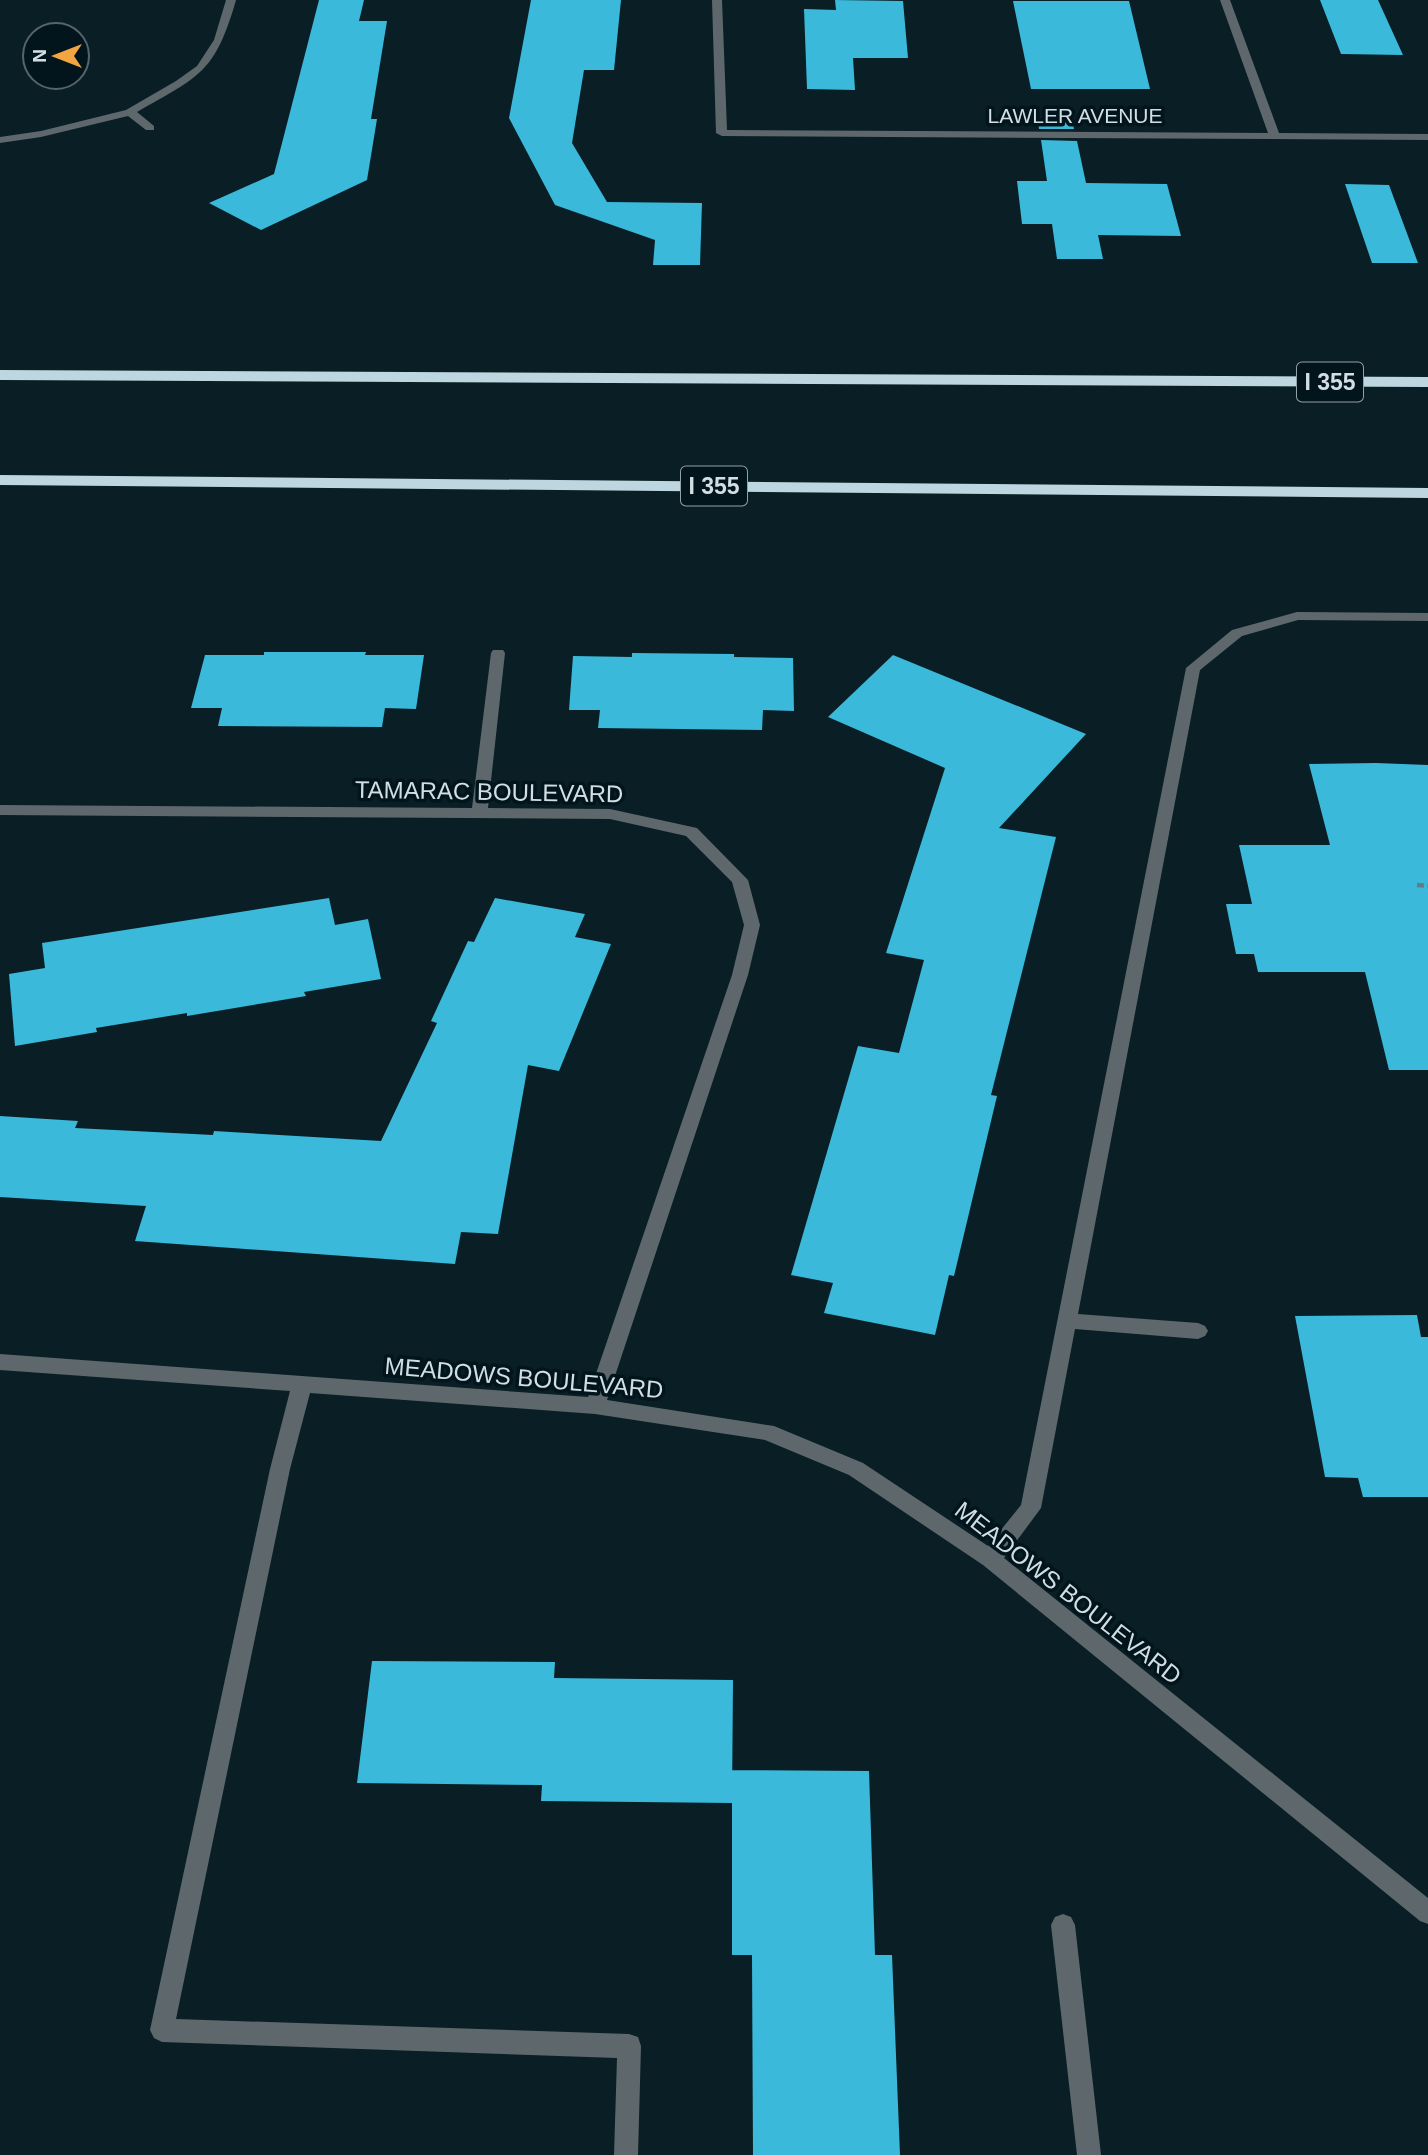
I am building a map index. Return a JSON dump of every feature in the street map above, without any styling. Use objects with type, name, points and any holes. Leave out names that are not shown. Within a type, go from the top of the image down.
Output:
[{"type":"highway","points":[[1231,381],[1428,372]]},
{"type":"highway","name":"I 355","points":[[0,375],[1428,382]]},
{"type":"highway","name":"I 355","points":[[0,480],[1428,493]]},
{"type":"street","points":[[0,140],[130,111],[201,68],[219,40],[231,0]]},
{"type":"street","name":"LAWLER AVENUE","points":[[717,0],[722,133],[1428,137]]},
{"type":"street","points":[[1226,0],[1275,136]]},
{"type":"street","points":[[130,111],[150,128]]},
{"type":"street","points":[[990,1559],[1031,1508],[1193,668],[1237,633],[1297,616],[1428,617]]},
{"type":"street","points":[[480,814],[498,653]]},
{"type":"street","name":"TAMARAC BOULEVARD","points":[[0,810],[610,814],[691,832],[740,880],[752,925],[740,975],[595,1406]]},
{"type":"street","points":[[1069,1321],[1198,1331]]},
{"type":"street","name":"MEADOWS BOULEVARD","points":[[0,1362],[595,1406],[767,1432],[856,1469],[990,1559],[1426,1906]]},
{"type":"street","points":[[302,1385],[280,1469],[162,2030],[629,2046],[626,2155]]},
{"type":"street","points":[[1063,1925],[1088,2155]]},
{"type":"path","points":[[1417,885],[1428,886]]},
{"type":"building","points":[[319,0],[364,0],[359,21],[387,21],[371,119],[377,119],[367,180],[261,230],[209,203],[274,174]]},
{"type":"building","points":[[531,0],[621,0],[614,70],[584,70],[572,143],[607,202],[702,203],[700,265],[653,265],[655,240],[555,205],[509,118]]},
{"type":"building","points":[[835,0],[903,1],[908,58],[853,58],[855,90],[807,89],[804,9],[836,10]]},
{"type":"building","points":[[1320,0],[1378,0],[1403,55],[1341,54]]},
{"type":"building","points":[[1013,1],[1129,1],[1150,89],[1031,89]]},
{"type":"building","points":[[1071,116],[1074,129],[1039,129],[1038,122]]},
{"type":"building","points":[[1041,140],[1077,141],[1086,183],[1167,184],[1181,236],[1098,235],[1103,259],[1057,259],[1052,224],[1022,224],[1017,181],[1047,181]]},
{"type":"building","points":[[1345,184],[1389,185],[1418,263],[1372,263]]},
{"type":"building","points":[[264,652],[424,655],[416,709],[385,708],[382,727],[218,726],[222,708],[191,708],[205,655],[264,655]]},
{"type":"building","points":[[632,653],[734,654],[734,657],[793,658],[794,711],[763,710],[762,730],[598,728],[600,710],[569,710],[573,656],[632,657]]},
{"type":"building","points":[[893,655],[1086,734],[999,828],[1056,837],[991,1095],[997,1096],[954,1276],[949,1275],[935,1335],[824,1313],[833,1283],[791,1275],[858,1046],[899,1053],[924,960],[886,953],[945,768],[828,717]]},
{"type":"building","points":[[1309,764],[1428,765],[1428,1070],[1389,1070],[1365,972],[1258,972],[1254,954],[1236,954],[1226,904],[1252,904],[1239,845],[1330,845]]},
{"type":"building","points":[[329,898],[335,925],[368,919],[381,979],[304,992],[306,996],[96,1028],[97,1032],[15,1046],[9,974],[45,968],[42,943]]},
{"type":"building","points":[[495,898],[585,914],[575,937],[611,944],[559,1071],[528,1065],[498,1234],[461,1232],[455,1264],[135,1241],[146,1206],[0,1197],[0,1116],[78,1121],[75,1128],[213,1135],[214,1131],[381,1141],[437,1023],[431,1021],[468,941],[474,942]]},
{"type":"building","points":[[1417,1315],[1421,1337],[1428,1337],[1428,1497],[1363,1497],[1358,1478],[1325,1477],[1295,1316]]},
{"type":"building","points":[[372,1661],[555,1662],[554,1678],[733,1680],[732,1803],[541,1801],[542,1785],[357,1783]]},
{"type":"building","points":[[732,1770],[869,1771],[875,1955],[892,1955],[900,2155],[753,2155],[752,1955],[732,1955]]}]
